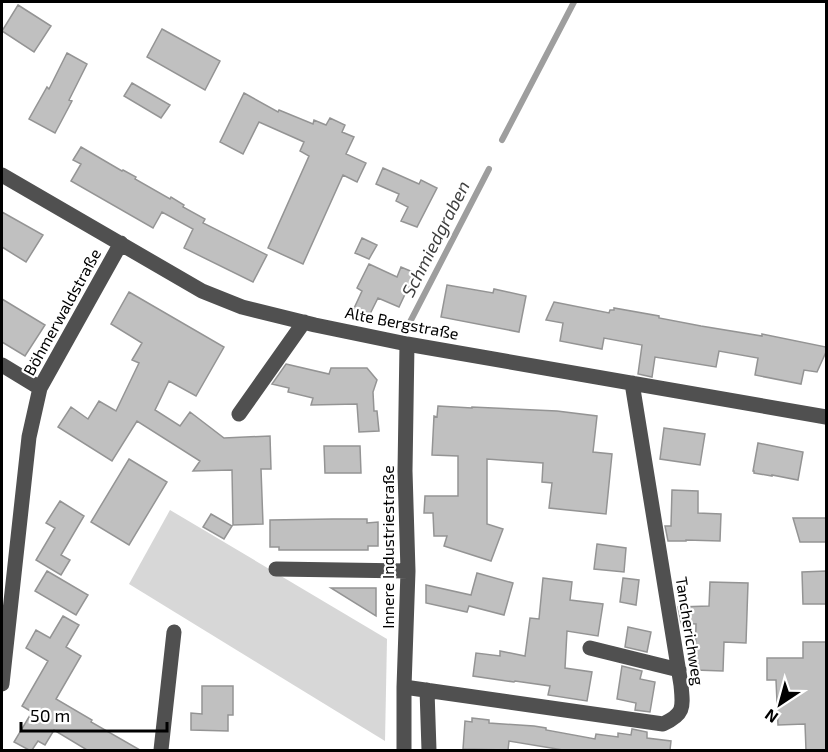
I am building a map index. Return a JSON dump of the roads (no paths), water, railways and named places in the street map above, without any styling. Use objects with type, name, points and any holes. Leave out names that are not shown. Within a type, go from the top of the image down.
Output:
[{"type":"street","name":"Alte Bergstraße","points":[[2,175],[202,291],[242,307],[407,344],[826,417]]},
{"type":"street","name":"Böhmerwaldstraße","points":[[2,684],[28,437],[40,388],[121,243]]},
{"type":"street","points":[[239,414],[304,322]]},
{"type":"street","name":"Innere Industriestraße","points":[[404,750],[408,572],[405,471],[407,344]]},
{"type":"street","points":[[2,365],[40,388]]},
{"type":"street","name":"Tancherichweg","points":[[405,687],[663,724],[675,718],[683,707],[679,670],[632,383]]},
{"type":"street","points":[[276,569],[408,572]]},
{"type":"street","points":[[161,750],[174,632]]},
{"type":"street","points":[[590,648],[679,670]]},
{"type":"street","points":[[427,690],[429,750]]},
{"type":"waterway","name":"Schmiedgraben","points":[[502,140],[574,2]]},
{"type":"waterway","name":"Schmiedgraben","points":[[410,322],[489,169]]}]
